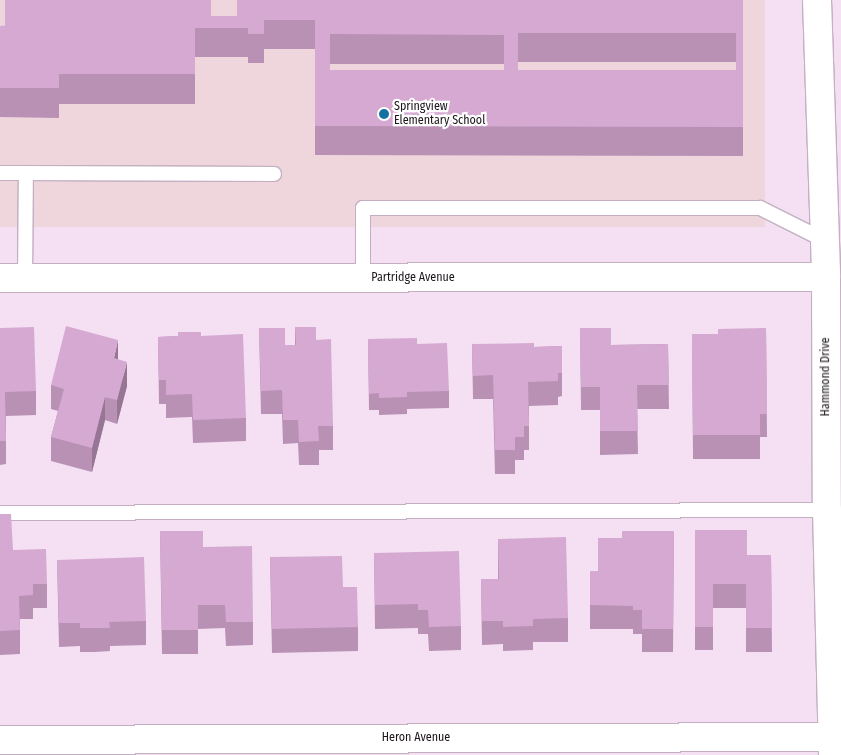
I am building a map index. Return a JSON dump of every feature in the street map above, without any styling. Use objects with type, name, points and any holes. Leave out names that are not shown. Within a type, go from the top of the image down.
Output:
[{"type":"street","name":"Hammond Drive","points":[[817,0],[834,510],[833,746]]},
{"type":"street","name":"Partridge Avenue","points":[[12,278],[826,277]]},
{"type":"street","name":"Heron Avenue","points":[[0,740],[833,746]]},
{"type":"lane","points":[[0,173],[274,174]]},
{"type":"lane","points":[[12,278],[26,173]]},
{"type":"lane","points":[[363,278],[363,208],[760,208],[824,240]]},
{"type":"lane","points":[[0,513],[834,510]]},
{"type":"shaded area","name":"Springview Elementary School","points":[[0,0],[765,0],[765,227],[0,227]]},
{"type":"building","points":[[5,0],[211,0],[211,16],[237,16],[237,0],[743,0],[743,127],[315,126],[315,20],[264,20],[264,34],[248,34],[248,28],[195,28],[195,74],[59,74],[59,88],[0,88],[0,26],[5,26]],"holes":[[[518,33],[736,33],[736,70],[518,70]],[[330,34],[504,35],[504,70],[330,70]]]},
{"type":"building","points":[[66,326],[118,340],[114,358],[127,362],[117,400],[105,397],[92,448],[51,437],[64,389],[51,385]]},
{"type":"building","points":[[34,327],[36,391],[5,392],[6,441],[0,441],[0,328]]},
{"type":"building","points":[[295,327],[316,327],[316,340],[331,339],[333,426],[318,426],[319,441],[299,442],[298,420],[283,420],[282,390],[261,391],[259,328],[285,328],[285,345],[296,345]]},
{"type":"building","points":[[580,328],[611,328],[611,345],[668,344],[669,385],[637,385],[638,431],[600,431],[600,387],[581,387]]},
{"type":"building","points":[[766,328],[767,414],[760,414],[760,435],[693,435],[692,334],[718,334],[718,329]]},
{"type":"building","points":[[178,332],[201,332],[201,336],[243,334],[246,418],[193,420],[192,394],[166,395],[166,380],[159,380],[158,337],[178,336]]},
{"type":"building","points":[[417,338],[417,344],[447,343],[449,391],[407,392],[407,397],[379,398],[379,393],[369,394],[368,339]]},
{"type":"building","points":[[534,343],[534,347],[562,346],[562,373],[558,373],[558,381],[528,382],[529,426],[524,426],[524,437],[515,437],[515,450],[495,450],[493,375],[473,376],[472,344]]},
{"type":"building","points":[[0,514],[11,514],[13,550],[46,549],[47,584],[33,584],[33,595],[19,596],[20,630],[0,631]]},
{"type":"building","points":[[695,530],[747,530],[747,555],[771,555],[772,628],[746,628],[746,584],[713,584],[713,627],[695,627]]},
{"type":"building","points":[[160,531],[203,531],[203,547],[252,546],[253,622],[226,622],[225,605],[198,605],[198,630],[162,630]]},
{"type":"building","points":[[622,531],[674,531],[673,629],[642,629],[642,610],[633,610],[633,606],[590,605],[590,571],[598,571],[598,538],[622,538]]},
{"type":"building","points":[[566,537],[568,618],[533,619],[533,626],[503,627],[503,621],[482,621],[481,579],[499,579],[498,539]]},
{"type":"building","points":[[459,551],[461,626],[429,627],[428,610],[418,610],[418,604],[375,605],[374,553]]},
{"type":"building","points":[[342,556],[343,587],[357,587],[358,627],[272,629],[270,557]]},
{"type":"building","points":[[144,557],[146,621],[109,622],[110,628],[80,628],[80,623],[59,623],[57,560]]},
{"type":"place","name":"Springview Elementary School","points":[[384,114]]}]
